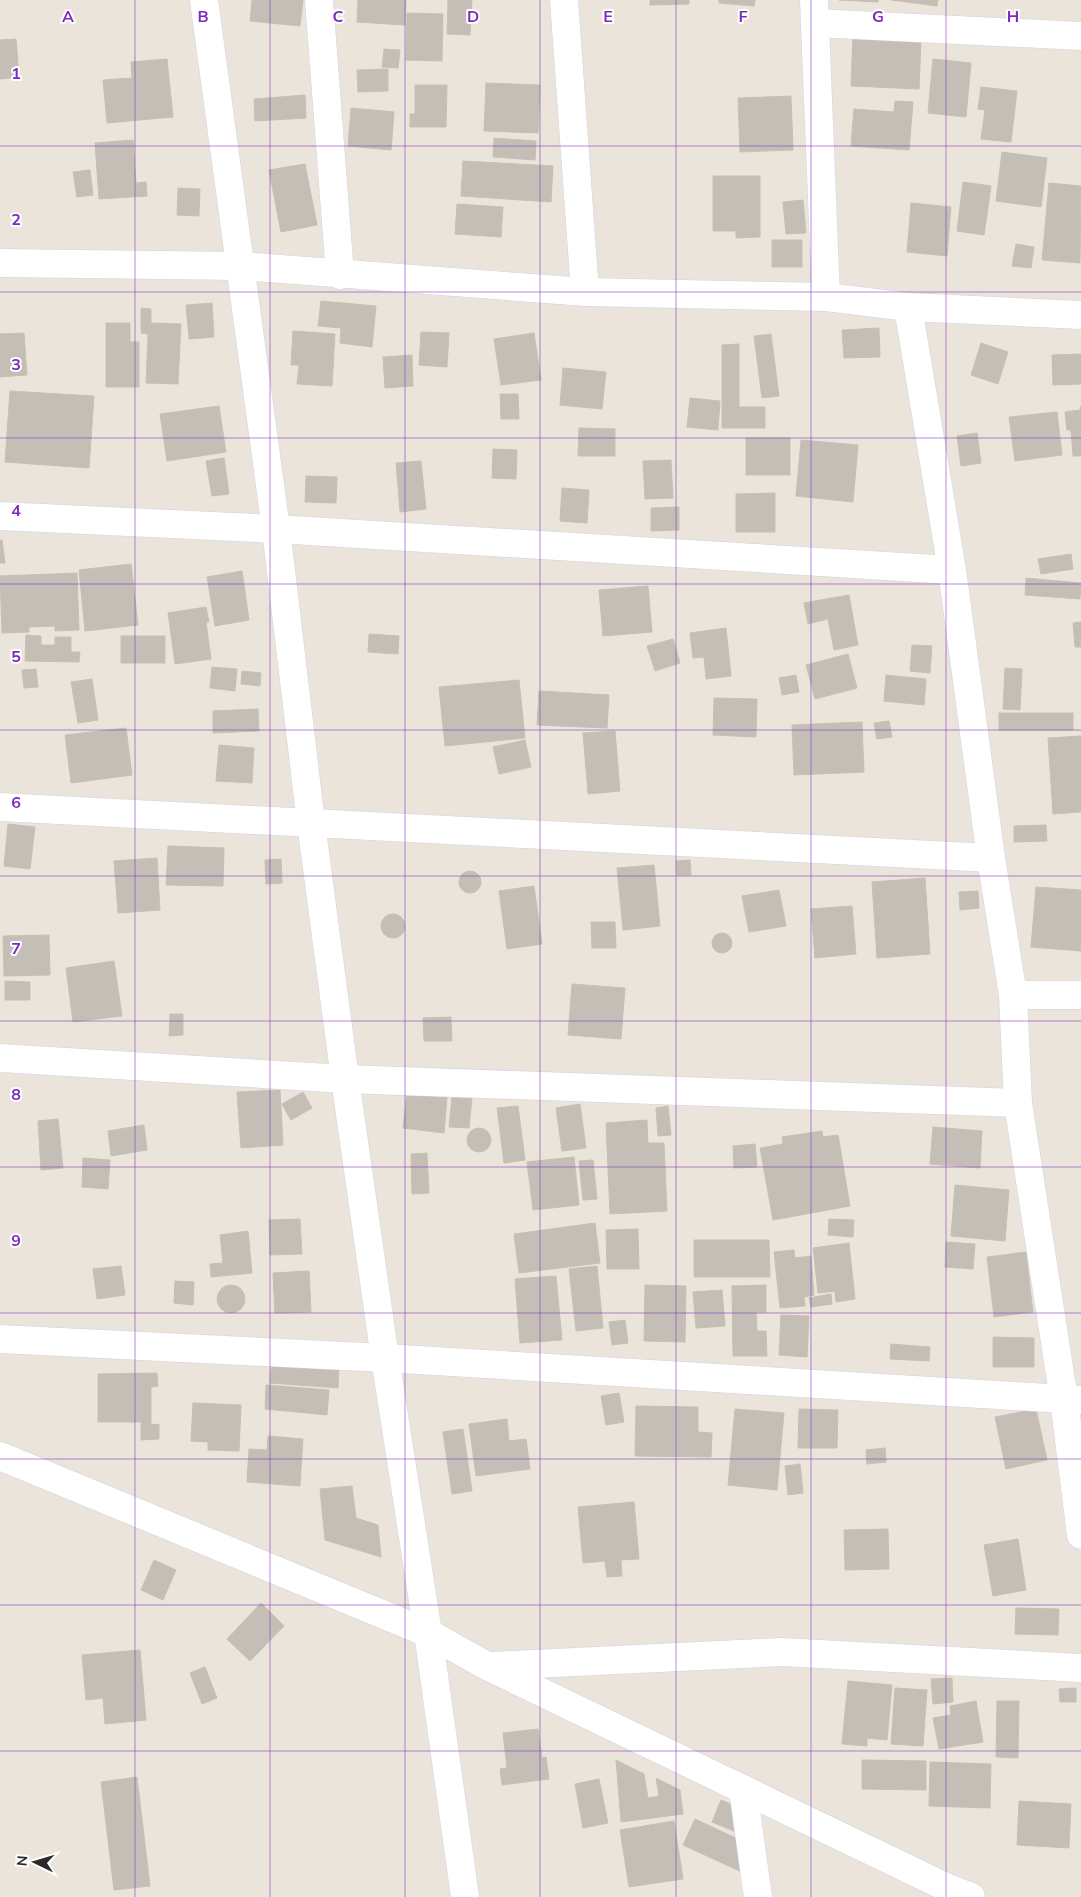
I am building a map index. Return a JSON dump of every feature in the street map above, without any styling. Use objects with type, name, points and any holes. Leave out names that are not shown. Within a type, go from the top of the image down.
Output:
[{"type":"street","points":[[204,0],[276,529],[311,823],[345,1079],[385,1358],[428,1634],[465,1897]]},
{"type":"street","points":[[319,0],[340,275]]},
{"type":"street","points":[[564,0],[585,292]]},
{"type":"street","points":[[826,297],[814,12],[1081,35]]},
{"type":"street","points":[[0,263],[241,266],[340,275],[585,292],[826,297],[908,307],[1081,315]]},
{"type":"street","points":[[908,307],[952,570],[1013,995],[1018,1103],[1072,1400],[1081,1535]]},
{"type":"street","points":[[0,516],[276,529],[952,570]]},
{"type":"street","points":[[0,807],[992,858]]},
{"type":"street","points":[[1013,995],[1081,995]]},
{"type":"street","points":[[0,1058],[345,1079],[1018,1103]]},
{"type":"street","points":[[0,1339],[385,1358],[1072,1400]]},
{"type":"street","points":[[0,1456],[428,1634],[486,1666],[948,1888],[971,1897]]},
{"type":"street","points":[[486,1666],[782,1652],[1081,1668]]},
{"type":"street","points":[[743,1789],[758,1897]]},
{"type":"building","points":[[252,0],[303,0],[300,26],[250,21]]},
{"type":"building","points":[[358,0],[406,0],[405,25],[357,22]]},
{"type":"building","points":[[448,0],[472,0],[470,35],[447,34]]},
{"type":"building","points":[[650,0],[689,0],[689,4],[650,5]]},
{"type":"building","points":[[719,0],[755,0],[754,6],[719,3]]},
{"type":"building","points":[[839,0],[878,0],[878,2]]},
{"type":"building","points":[[891,0],[938,0],[937,6]]},
{"type":"building","points":[[407,13],[443,14],[442,61],[406,60]]},
{"type":"building","points":[[853,35],[921,38],[919,89],[851,86]]},
{"type":"building","points":[[16,39],[19,77],[0,79],[0,40]]},
{"type":"building","points":[[384,49],[400,50],[398,68],[382,67]]},
{"type":"building","points":[[167,59],[173,117],[107,123],[103,80],[132,78],[131,62]]},
{"type":"building","points":[[933,59],[971,63],[966,117],[928,113]]},
{"type":"building","points":[[388,69],[388,91],[358,92],[357,70]]},
{"type":"building","points":[[486,83],[540,85],[538,133],[484,131]]},
{"type":"building","points":[[415,85],[447,85],[446,127],[410,127],[410,114],[415,114]]},
{"type":"building","points":[[981,87],[1017,91],[1011,142],[981,139],[985,110],[978,109]]},
{"type":"building","points":[[305,95],[306,118],[255,121],[254,99]]},
{"type":"building","points":[[791,96],[793,150],[740,152],[738,98]]},
{"type":"building","points":[[895,101],[913,102],[909,150],[851,146],[854,109],[894,112]]},
{"type":"building","points":[[351,108],[394,112],[391,150],[348,146]]},
{"type":"building","points":[[494,138],[536,141],[535,160],[493,157]]},
{"type":"building","points":[[133,140],[136,183],[146,182],[147,196],[99,199],[95,143]]},
{"type":"building","points":[[1002,152],[1047,158],[1041,207],[996,201]]},
{"type":"building","points":[[463,161],[553,166],[551,202],[461,196]]},
{"type":"building","points":[[305,164],[317,225],[281,232],[269,170]]},
{"type":"building","points":[[90,170],[93,195],[77,197],[73,172]]},
{"type":"building","points":[[713,176],[760,176],[760,237],[736,238],[736,231],[713,231]]},
{"type":"building","points":[[963,182],[991,186],[984,235],[957,231]]},
{"type":"building","points":[[1049,183],[1081,186],[1080,263],[1042,260]]},
{"type":"building","points":[[178,188],[200,189],[199,216],[177,215]]},
{"type":"building","points":[[803,200],[806,233],[786,234],[783,202]]},
{"type":"building","points":[[911,203],[951,207],[947,256],[907,252]]},
{"type":"building","points":[[457,204],[503,207],[501,237],[455,234]]},
{"type":"building","points":[[772,240],[802,240],[802,267],[772,267]]},
{"type":"building","points":[[1016,244],[1034,247],[1031,268],[1012,266]]},
{"type":"building","points":[[321,301],[376,306],[372,347],[340,343],[341,328],[318,326]]},
{"type":"building","points":[[212,303],[214,337],[189,339],[186,305]]},
{"type":"building","points":[[141,308],[151,309],[151,323],[181,324],[178,384],[146,383],[148,334],[141,333]]},
{"type":"building","points":[[106,323],[130,323],[130,342],[139,342],[139,387],[106,387]]},
{"type":"building","points":[[879,328],[880,357],[844,358],[842,330]]},
{"type":"building","points":[[293,331],[335,334],[332,386],[297,384],[299,365],[291,365]]},
{"type":"building","points":[[421,332],[449,333],[447,367],[419,365]]},
{"type":"building","points":[[24,333],[27,375],[0,377],[0,334]]},
{"type":"building","points":[[534,333],[541,380],[501,385],[494,339]]},
{"type":"building","points":[[771,334],[779,396],[762,398],[754,336]]},
{"type":"building","points":[[981,343],[1008,352],[998,384],[971,375]]},
{"type":"building","points":[[739,344],[739,407],[765,407],[765,428],[722,428],[722,345]]},
{"type":"building","points":[[1081,354],[1081,384],[1053,385],[1052,355]]},
{"type":"building","points":[[412,355],[413,386],[385,388],[383,357]]},
{"type":"building","points":[[563,368],[606,372],[602,409],[560,405]]},
{"type":"building","points":[[10,391],[94,396],[89,468],[5,462]]},
{"type":"building","points":[[500,394],[518,394],[519,419],[501,419]]},
{"type":"building","points":[[690,398],[720,401],[718,430],[687,427]]},
{"type":"building","points":[[219,406],[226,452],[167,461],[160,414]]},
{"type":"building","points":[[1080,407],[1081,456],[1073,456],[1071,430],[1067,430],[1065,412],[1080,410]]},
{"type":"building","points":[[1057,412],[1062,455],[1015,461],[1009,417]]},
{"type":"building","points":[[579,428],[615,429],[615,456],[578,456]]},
{"type":"building","points":[[977,433],[981,463],[961,466],[957,436]]},
{"type":"building","points":[[746,438],[790,438],[790,475],[746,475]]},
{"type":"building","points":[[801,440],[858,445],[853,502],[796,496]]},
{"type":"building","points":[[493,449],[517,450],[516,479],[492,478]]},
{"type":"building","points":[[224,458],[229,494],[212,496],[206,461]]},
{"type":"building","points":[[671,460],[673,498],[645,499],[643,461]]},
{"type":"building","points":[[421,461],[426,509],[400,512],[396,463]]},
{"type":"building","points":[[306,476],[337,477],[336,503],[305,502]]},
{"type":"building","points":[[562,488],[589,490],[587,523],[560,521]]},
{"type":"building","points":[[775,493],[775,532],[736,532],[736,494]]},
{"type":"building","points":[[679,507],[679,530],[651,531],[651,508]]},
{"type":"building","points":[[0,540],[2,540],[5,563],[0,563]]},
{"type":"building","points":[[1071,554],[1073,569],[1041,574],[1038,559]]},
{"type":"building","points":[[131,564],[138,625],[85,631],[79,570]]},
{"type":"building","points":[[242,571],[249,620],[215,626],[207,577]]},
{"type":"building","points":[[77,573],[79,630],[55,631],[55,626],[29,627],[29,632],[2,633],[0,576]]},
{"type":"building","points":[[1026,578],[1081,583],[1080,599],[1025,595]]},
{"type":"building","points":[[648,586],[652,632],[603,636],[599,590]]},
{"type":"building","points":[[849,595],[858,645],[834,650],[828,619],[808,624],[804,603]]},
{"type":"building","points":[[206,607],[209,622],[206,622],[211,659],[175,664],[168,613]]},
{"type":"building","points":[[1081,622],[1081,647],[1075,647],[1073,623]]},
{"type":"building","points":[[726,628],[731,676],[706,679],[704,657],[693,658],[690,633]]},
{"type":"building","points":[[369,634],[399,636],[398,654],[368,652]]},
{"type":"building","points":[[26,635],[41,636],[41,645],[55,645],[55,637],[71,637],[71,652],[80,652],[79,662],[25,661]]},
{"type":"building","points":[[121,636],[165,636],[165,663],[121,663]]},
{"type":"building","points":[[673,639],[680,663],[655,671],[647,646]]},
{"type":"building","points":[[912,645],[932,646],[930,673],[910,671]]},
{"type":"building","points":[[848,654],[857,688],[815,699],[806,665]]},
{"type":"building","points":[[212,667],[237,669],[235,691],[210,688]]},
{"type":"building","points":[[1005,668],[1022,669],[1020,710],[1003,709]]},
{"type":"building","points":[[36,669],[38,687],[24,688],[22,670]]},
{"type":"building","points":[[242,671],[261,673],[260,686],[241,684]]},
{"type":"building","points":[[796,675],[799,692],[782,695],[779,678]]},
{"type":"building","points":[[886,675],[926,679],[924,705],[884,701]]},
{"type":"building","points":[[92,679],[98,720],[78,723],[71,682]]},
{"type":"building","points":[[519,680],[525,738],[445,746],[439,687]]},
{"type":"building","points":[[539,691],[609,695],[607,728],[537,725]]},
{"type":"building","points":[[714,698],[757,699],[756,737],[713,735]]},
{"type":"building","points":[[258,709],[259,731],[213,733],[213,711]]},
{"type":"building","points":[[999,713],[1073,713],[1073,730],[999,730]]},
{"type":"building","points":[[889,721],[892,737],[877,739],[874,723]]},
{"type":"building","points":[[862,722],[864,772],[794,775],[792,725]]},
{"type":"building","points":[[126,728],[132,775],[71,783],[65,735]]},
{"type":"building","points":[[615,731],[620,791],[588,794],[583,733]]},
{"type":"building","points":[[1081,736],[1081,812],[1053,814],[1048,738]]},
{"type":"building","points":[[525,740],[531,767],[499,774],[493,747]]},
{"type":"building","points":[[219,745],[254,748],[252,783],[216,781]]},
{"type":"building","points":[[8,824],[35,827],[30,869],[4,866]]},
{"type":"building","points":[[1046,825],[1047,841],[1014,842],[1014,826]]},
{"type":"building","points":[[168,846],[224,848],[223,886],[166,885]]},
{"type":"building","points":[[157,858],[160,910],[118,913],[114,861]]},
{"type":"building","points":[[281,859],[282,883],[266,884],[265,860]]},
{"type":"building","points":[[690,860],[691,875],[677,875],[676,861]]},
{"type":"building","points":[[654,865],[660,926],[623,930],[617,868]]},
{"type":"building","points":[[470,871],[478,874],[481,882],[478,890],[470,893],[462,890],[459,882],[462,874]]},
{"type":"building","points":[[925,878],[930,954],[877,958],[872,882]]},
{"type":"building","points":[[534,886],[542,944],[507,949],[499,891]]},
{"type":"building","points":[[1036,887],[1081,890],[1081,951],[1031,947]]},
{"type":"building","points":[[779,890],[786,926],[749,932],[742,896]]},
{"type":"building","points":[[978,891],[979,908],[960,910],[959,892]]},
{"type":"building","points":[[852,906],[856,954],[815,958],[811,909]]},
{"type":"building","points":[[393,914],[401,918],[405,926],[401,934],[393,938],[385,934],[381,926],[385,918]]},
{"type":"building","points":[[591,922],[615,922],[616,948],[592,948]]},
{"type":"building","points":[[718,933],[726,933],[732,939],[732,947],[726,953],[718,953],[712,947],[712,939]]},
{"type":"building","points":[[49,935],[50,975],[4,976],[3,936]]},
{"type":"building","points":[[114,961],[122,1016],[73,1022],[66,968]]},
{"type":"building","points":[[5,981],[30,982],[30,1000],[5,1000]]},
{"type":"building","points":[[572,984],[625,988],[621,1039],[568,1035]]},
{"type":"building","points":[[170,1014],[183,1014],[183,1035],[169,1036]]},
{"type":"building","points":[[451,1017],[452,1041],[424,1041],[423,1018]]},
{"type":"building","points":[[280,1090],[283,1145],[241,1148],[237,1092]]},
{"type":"building","points":[[303,1092],[312,1108],[291,1120],[282,1104]]},
{"type":"building","points":[[407,1092],[447,1097],[444,1133],[403,1128]]},
{"type":"building","points":[[452,1096],[472,1098],[469,1128],[449,1127]]},
{"type":"building","points":[[580,1104],[586,1148],[562,1151],[556,1108]]},
{"type":"building","points":[[518,1106],[525,1160],[504,1163],[497,1108]]},
{"type":"building","points":[[668,1106],[671,1135],[658,1136],[656,1108]]},
{"type":"building","points":[[58,1119],[63,1168],[41,1170],[38,1121]]},
{"type":"building","points":[[647,1120],[648,1143],[664,1143],[667,1211],[610,1214],[606,1123]]},
{"type":"building","points":[[144,1125],[147,1150],[111,1156],[108,1131]]},
{"type":"building","points":[[933,1127],[982,1131],[980,1168],[930,1164]]},
{"type":"building","points":[[479,1128],[487,1132],[491,1140],[487,1148],[479,1152],[471,1148],[467,1140],[471,1132]]},
{"type":"building","points":[[822,1131],[823,1137],[838,1135],[850,1206],[773,1220],[760,1148],[783,1144],[782,1137]]},
{"type":"building","points":[[755,1144],[757,1167],[734,1168],[733,1146]]},
{"type":"building","points":[[427,1153],[429,1193],[412,1194],[411,1154]]},
{"type":"building","points":[[574,1157],[579,1205],[533,1210],[527,1162]]},
{"type":"building","points":[[83,1158],[110,1160],[108,1189],[82,1187]]},
{"type":"building","points":[[593,1160],[597,1199],[583,1200],[579,1161]]},
{"type":"building","points":[[955,1185],[1009,1190],[1005,1241],[951,1236]]},
{"type":"building","points":[[300,1219],[302,1254],[270,1255],[269,1220]]},
{"type":"building","points":[[829,1219],[854,1220],[853,1237],[828,1235]]},
{"type":"building","points":[[595,1223],[600,1263],[519,1273],[514,1234]]},
{"type":"building","points":[[638,1229],[639,1269],[607,1269],[606,1230]]},
{"type":"building","points":[[248,1231],[252,1273],[211,1277],[210,1264],[223,1263],[220,1235]]},
{"type":"building","points":[[694,1240],[769,1240],[770,1277],[694,1277]]},
{"type":"building","points":[[946,1242],[975,1244],[973,1269],[945,1267]]},
{"type":"building","points":[[849,1243],[855,1299],[836,1302],[835,1291],[818,1293],[813,1248]]},
{"type":"building","points":[[794,1250],[795,1258],[811,1256],[814,1295],[804,1297],[805,1306],[780,1308],[774,1252]]},
{"type":"building","points":[[1026,1252],[1033,1312],[994,1317],[987,1257]]},
{"type":"building","points":[[121,1266],[125,1295],[97,1299],[93,1269]]},
{"type":"building","points":[[597,1266],[603,1328],[576,1331],[569,1269]]},
{"type":"building","points":[[309,1271],[311,1312],[275,1313],[273,1273]]},
{"type":"building","points":[[556,1276],[562,1340],[520,1343],[515,1279]]},
{"type":"building","points":[[175,1281],[194,1282],[193,1305],[174,1303]]},
{"type":"building","points":[[231,1285],[241,1289],[245,1299],[241,1309],[231,1313],[221,1309],[217,1299],[221,1289]]},
{"type":"building","points":[[645,1285],[686,1286],[685,1342],[644,1341]]},
{"type":"building","points":[[766,1285],[766,1312],[756,1312],[757,1331],[766,1331],[767,1356],[733,1356],[732,1286]]},
{"type":"building","points":[[722,1290],[725,1326],[696,1328],[693,1292]]},
{"type":"building","points":[[831,1294],[832,1304],[811,1307],[809,1298]]},
{"type":"building","points":[[781,1315],[809,1316],[807,1357],[779,1355]]},
{"type":"building","points":[[625,1320],[628,1343],[612,1345],[609,1322]]},
{"type":"building","points":[[993,1337],[1034,1338],[1034,1367],[993,1367]]},
{"type":"building","points":[[891,1344],[930,1347],[929,1361],[890,1359]]},
{"type":"building","points":[[272,1360],[339,1366],[338,1388],[270,1383]]},
{"type":"building","points":[[157,1373],[158,1386],[151,1387],[151,1425],[159,1424],[159,1439],[141,1440],[141,1422],[98,1422],[98,1374]]},
{"type":"building","points":[[266,1385],[329,1390],[327,1415],[265,1409]]},
{"type":"building","points":[[619,1393],[624,1422],[606,1425],[601,1396]]},
{"type":"building","points":[[193,1403],[241,1405],[239,1451],[208,1450],[208,1442],[191,1441]]},
{"type":"building","points":[[636,1406],[698,1407],[698,1432],[712,1433],[711,1457],[635,1456]]},
{"type":"building","points":[[735,1409],[784,1413],[777,1490],[728,1485]]},
{"type":"building","points":[[799,1409],[838,1410],[837,1448],[798,1448]]},
{"type":"building","points":[[1036,1409],[1047,1460],[1006,1469],[995,1417]]},
{"type":"building","points":[[507,1419],[509,1441],[526,1439],[530,1469],[476,1476],[469,1424]]},
{"type":"building","points":[[463,1429],[472,1491],[452,1494],[443,1432]]},
{"type":"building","points":[[268,1436],[303,1439],[300,1486],[247,1482],[249,1449],[267,1450]]},
{"type":"building","points":[[885,1448],[886,1462],[867,1464],[866,1450]]},
{"type":"building","points":[[800,1464],[803,1493],[788,1495],[785,1466]]},
{"type":"building","points":[[352,1486],[356,1518],[378,1525],[381,1557],[325,1540],[320,1489]]},
{"type":"building","points":[[634,1502],[639,1559],[621,1560],[622,1576],[607,1577],[605,1561],[583,1563],[578,1507]]},
{"type":"building","points":[[888,1529],[889,1569],[845,1570],[844,1530]]},
{"type":"building","points":[[1018,1539],[1026,1590],[993,1596],[984,1545]]},
{"type":"building","points":[[154,1560],[176,1570],[163,1600],[141,1590]]},
{"type":"building","points":[[261,1603],[284,1626],[250,1661],[227,1639]]},
{"type":"building","points":[[1016,1608],[1059,1609],[1058,1635],[1015,1634]]},
{"type":"building","points":[[140,1650],[146,1720],[105,1724],[103,1698],[86,1700],[82,1655]]},
{"type":"building","points":[[205,1667],[217,1698],[202,1704],[190,1673]]},
{"type":"building","points":[[952,1678],[953,1702],[933,1704],[931,1679]]},
{"type":"building","points":[[848,1681],[892,1685],[887,1740],[867,1738],[867,1746],[842,1744]]},
{"type":"building","points":[[895,1688],[927,1690],[923,1746],[891,1744]]},
{"type":"building","points":[[1076,1688],[1076,1702],[1060,1702],[1059,1689]]},
{"type":"building","points":[[976,1701],[983,1742],[939,1749],[933,1718],[951,1715],[950,1706]]},
{"type":"building","points":[[997,1701],[1019,1701],[1018,1758],[996,1757]]},
{"type":"building","points":[[538,1729],[542,1758],[546,1757],[549,1779],[502,1785],[500,1769],[507,1768],[503,1733]]},
{"type":"building","points":[[616,1760],[644,1774],[648,1798],[659,1796],[656,1778],[680,1790],[683,1814],[621,1822]]},
{"type":"building","points":[[862,1760],[926,1761],[926,1790],[862,1789]]},
{"type":"building","points":[[930,1762],[991,1764],[990,1808],[929,1806]]},
{"type":"building","points":[[137,1777],[150,1886],[114,1890],[101,1782]]},
{"type":"building","points":[[599,1779],[608,1823],[583,1828],[575,1784]]},
{"type":"building","points":[[721,1800],[737,1807],[743,1835],[712,1822]]},
{"type":"building","points":[[1019,1801],[1071,1804],[1069,1848],[1017,1845]]},
{"type":"building","points":[[695,1819],[742,1841],[744,1873],[683,1845]]},
{"type":"building","points":[[674,1821],[683,1879],[629,1887],[620,1830]]}]
